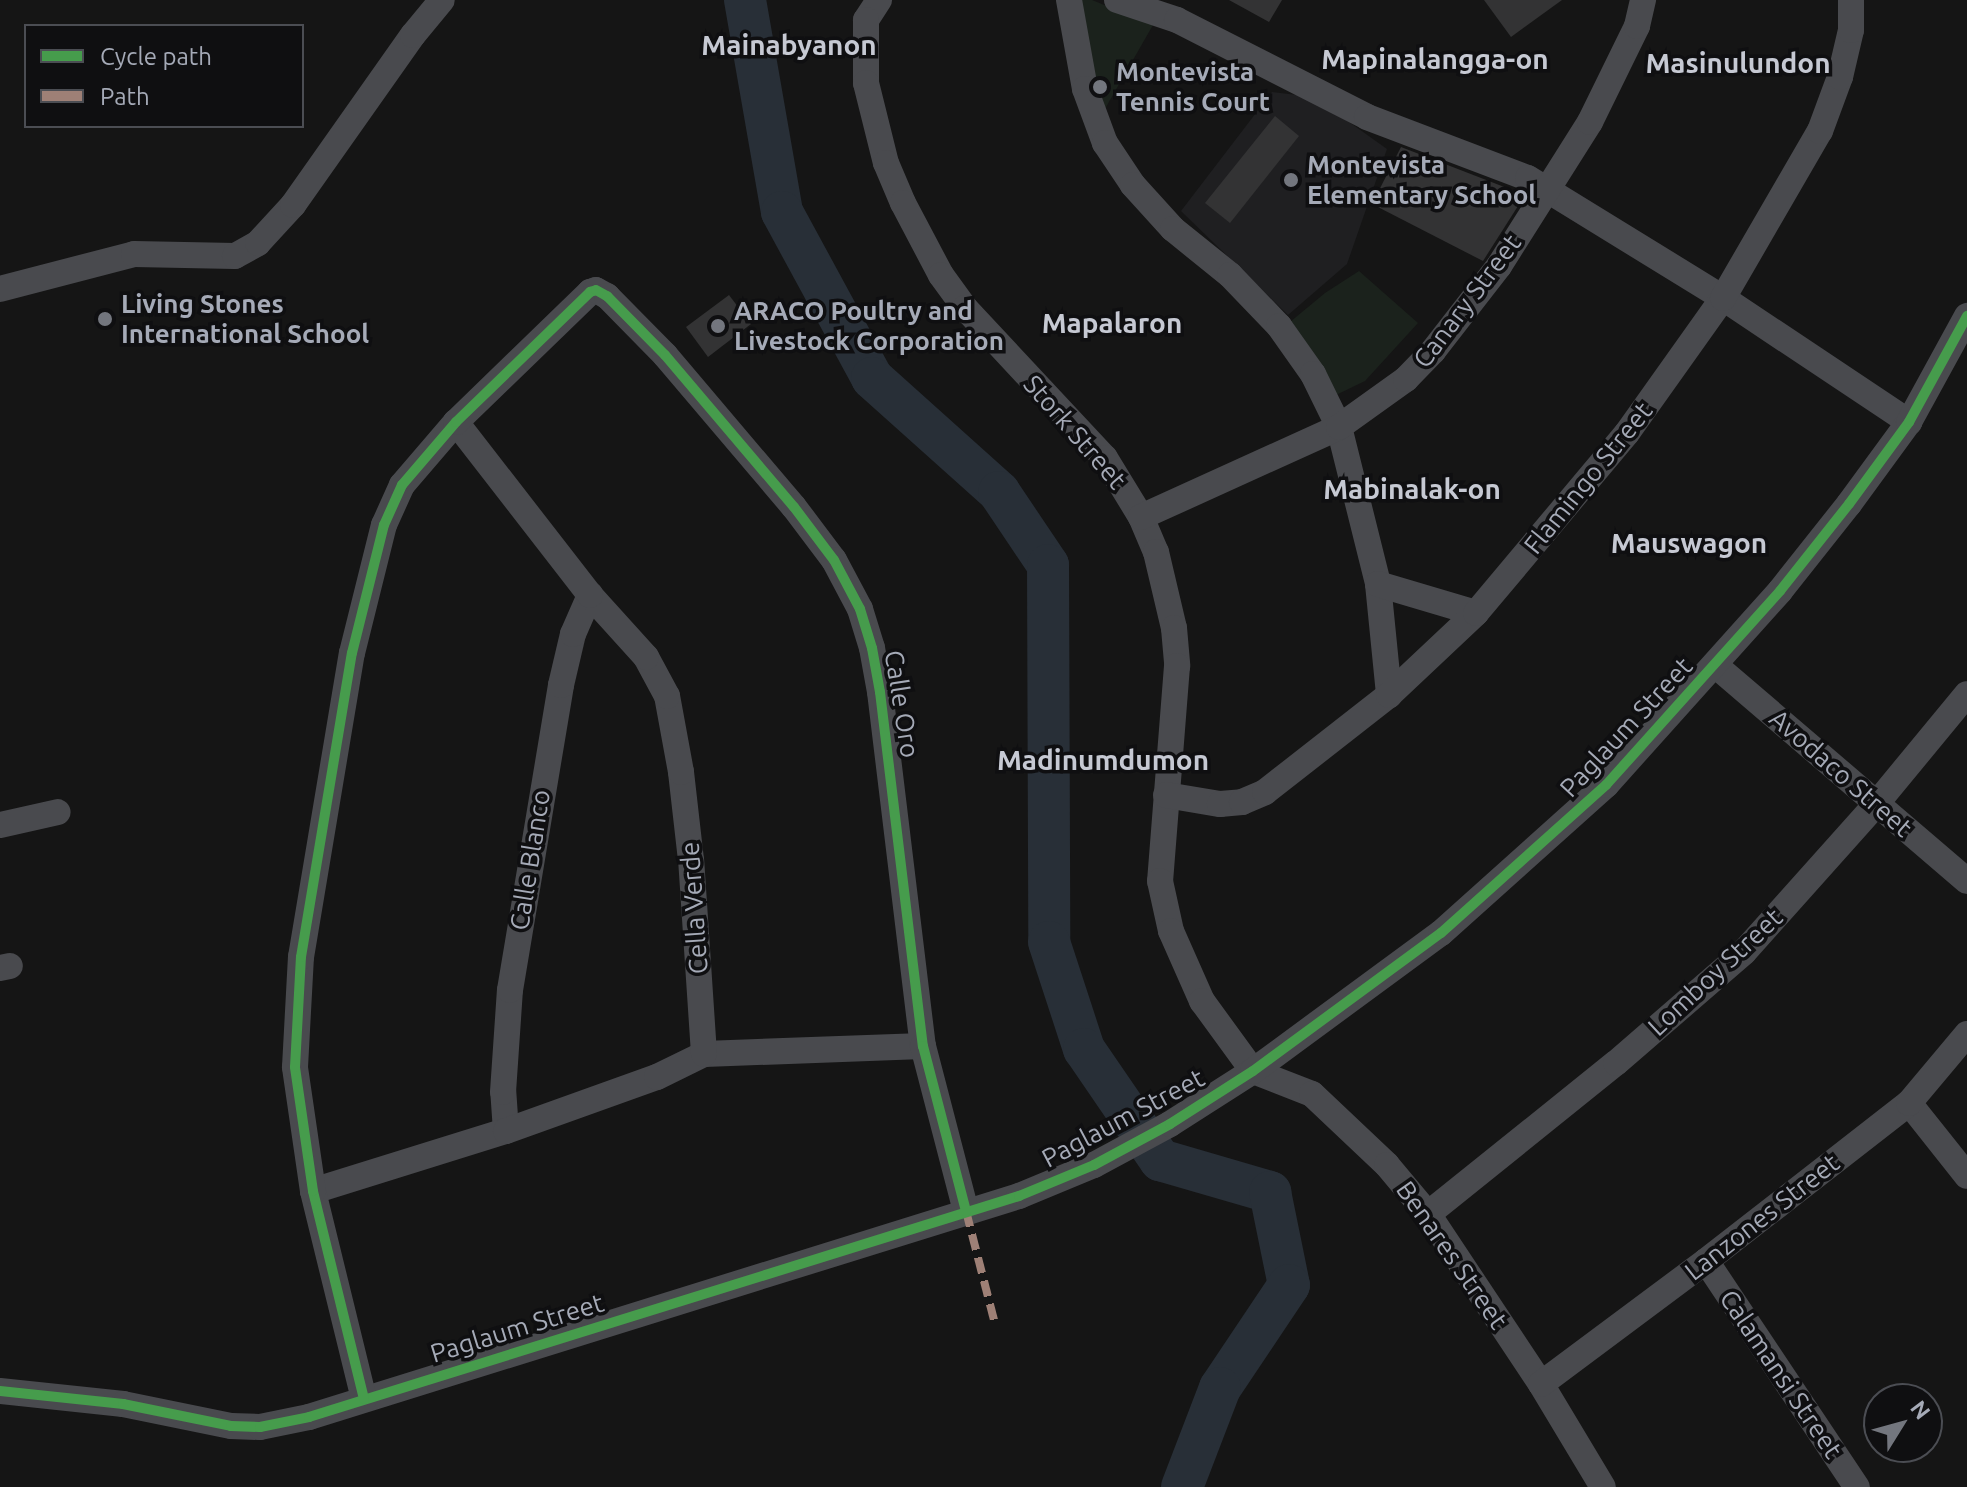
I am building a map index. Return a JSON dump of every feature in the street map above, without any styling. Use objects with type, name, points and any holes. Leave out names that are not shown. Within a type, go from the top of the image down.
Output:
[{"type":"street","points":[[0,289],[134,254],[235,256],[258,243],[293,205],[413,35],[442,0]]},
{"type":"street","name":"Stork Street","points":[[879,0],[866,20],[866,83],[886,163],[903,203],[941,275],[965,308],[1105,458],[1141,517],[1163,575],[1174,628],[1176,720],[1166,795],[1160,881],[1163,906],[1202,1001],[1253,1071]]},
{"type":"street","points":[[1069,0],[1085,89],[1105,143],[1133,185],[1173,229],[1230,275],[1279,326],[1313,374],[1339,427],[1378,584],[1389,695]]},
{"type":"street","points":[[1117,0],[1177,20],[1367,117],[1452,152],[1512,170],[1723,298],[1909,422]]},
{"type":"street","name":"Canary Street","points":[[1141,517],[1339,427],[1406,379],[1433,351],[1499,266],[1590,122],[1637,26],[1643,0]]},
{"type":"street","name":"Flamingo Street","points":[[1166,795],[1220,804],[1253,799],[1389,695],[1476,613],[1627,433],[1723,298],[1829,111],[1851,30],[1851,0]]},
{"type":"street","name":"Calle Oro","points":[[456,422],[590,292],[601,292],[665,355],[817,534],[860,609],[872,648],[923,1046],[966,1211]]},
{"type":"street","name":"Paglaum Street","points":[[0,1391],[123,1404],[205,1422],[260,1427],[309,1417],[1019,1196],[1094,1165],[1170,1124],[1253,1071],[1441,933],[1505,879],[1606,785],[1780,591],[1909,422],[1967,316]]},
{"type":"street","points":[[364,1399],[313,1191],[299,1113],[295,1018],[308,913],[349,669],[384,525],[410,473],[456,422]]},
{"type":"street","name":"Cella Verde","points":[[456,422],[590,595],[646,657],[667,696],[681,772],[691,860],[704,1054]]},
{"type":"street","points":[[1378,584],[1476,613]]},
{"type":"street","name":"Calle Blanco","points":[[506,1131],[504,1052],[512,974],[561,685],[573,634],[590,595]]},
{"type":"street","name":"Avodaco Street","points":[[1715,665],[1967,881]]},
{"type":"street","name":"Lomboy Street","points":[[1428,1214],[1616,1063],[1744,952],[1877,803],[1967,694]]},
{"type":"street","points":[[0,825],[58,812]]},
{"type":"street","name":"Lanzones Street","points":[[1541,1384],[1909,1103],[1967,1034]]},
{"type":"street","points":[[313,1191],[506,1131],[657,1077],[704,1054],[923,1046]]},
{"type":"street","name":"Benares Street","points":[[1253,1071],[1312,1094],[1387,1165],[1428,1214],[1541,1384],[1603,1487]]},
{"type":"street","points":[[1909,1103],[1967,1176]]},
{"type":"street","name":"Calamansi Street","points":[[1706,1261],[1857,1487]]},
{"type":"shaded area","name":"Montevista Tennis Court","points":[[1068,0],[1092,0],[1153,25],[1094,128]]},
{"type":"shaded area","name":"Montevista Elementary School","points":[[1272,92],[1314,97],[1387,149],[1347,264],[1288,315],[1181,211]]},
{"type":"shaded area","points":[[1359,271],[1418,323],[1365,381],[1336,395],[1290,322],[1325,293]]},
{"type":"building","points":[[1229,0],[1282,0],[1269,22]]},
{"type":"building","points":[[1484,0],[1562,0],[1511,37]]},
{"type":"building","points":[[1275,116],[1299,136],[1230,223],[1205,203]]},
{"type":"building","points":[[1401,147],[1525,195],[1483,261],[1372,204]]},
{"type":"building","name":"ARACO Poultry and Livestock Corporation","points":[[729,295],[751,324],[708,357],[686,327]]},
{"type":"waterway","points":[[745,0],[782,212],[872,378],[999,492],[1048,565],[1049,942],[1084,1049],[1160,1160],[1270,1192],[1289,1285],[1220,1388],[1182,1487]]},
{"type":"marked path","points":[[966,1211],[995,1324]]},
{"type":"cycle path","points":[[364,1399],[313,1191],[295,1067],[301,957],[352,653],[384,525],[402,485],[456,422],[590,292],[596,290],[607,296],[665,355],[794,507],[834,560],[860,609],[872,648],[880,692],[923,1046],[966,1211]]},
{"type":"cycle path","points":[[0,1391],[123,1404],[231,1426],[260,1427],[309,1417],[1019,1196],[1094,1165],[1170,1124],[1253,1071],[1441,933],[1606,785],[1780,591],[1849,504],[1909,422],[1967,316]]},
{"type":"place","name":"Montevista Tennis Court","points":[[1100,87]]},
{"type":"place","name":"Montevista Elementary School","points":[[1291,180]]},
{"type":"place","name":"Living Stones International School","points":[[105,319]]},
{"type":"place","name":"ARACO Poultry and Livestock Corporation","points":[[718,326]]},
{"type":"district","name":"Mainabyanon","points":[[789,45]]},
{"type":"district","name":"Mapinalangga-on","points":[[1435,59]]},
{"type":"district","name":"Masinulundon","points":[[1738,63]]},
{"type":"district","name":"Mapalaron","points":[[1112,323]]},
{"type":"district","name":"Mabinalak-on","points":[[1412,489]]},
{"type":"district","name":"Mauswagon","points":[[1689,543]]},
{"type":"district","name":"Madinumdumon","points":[[1103,760]]}]
